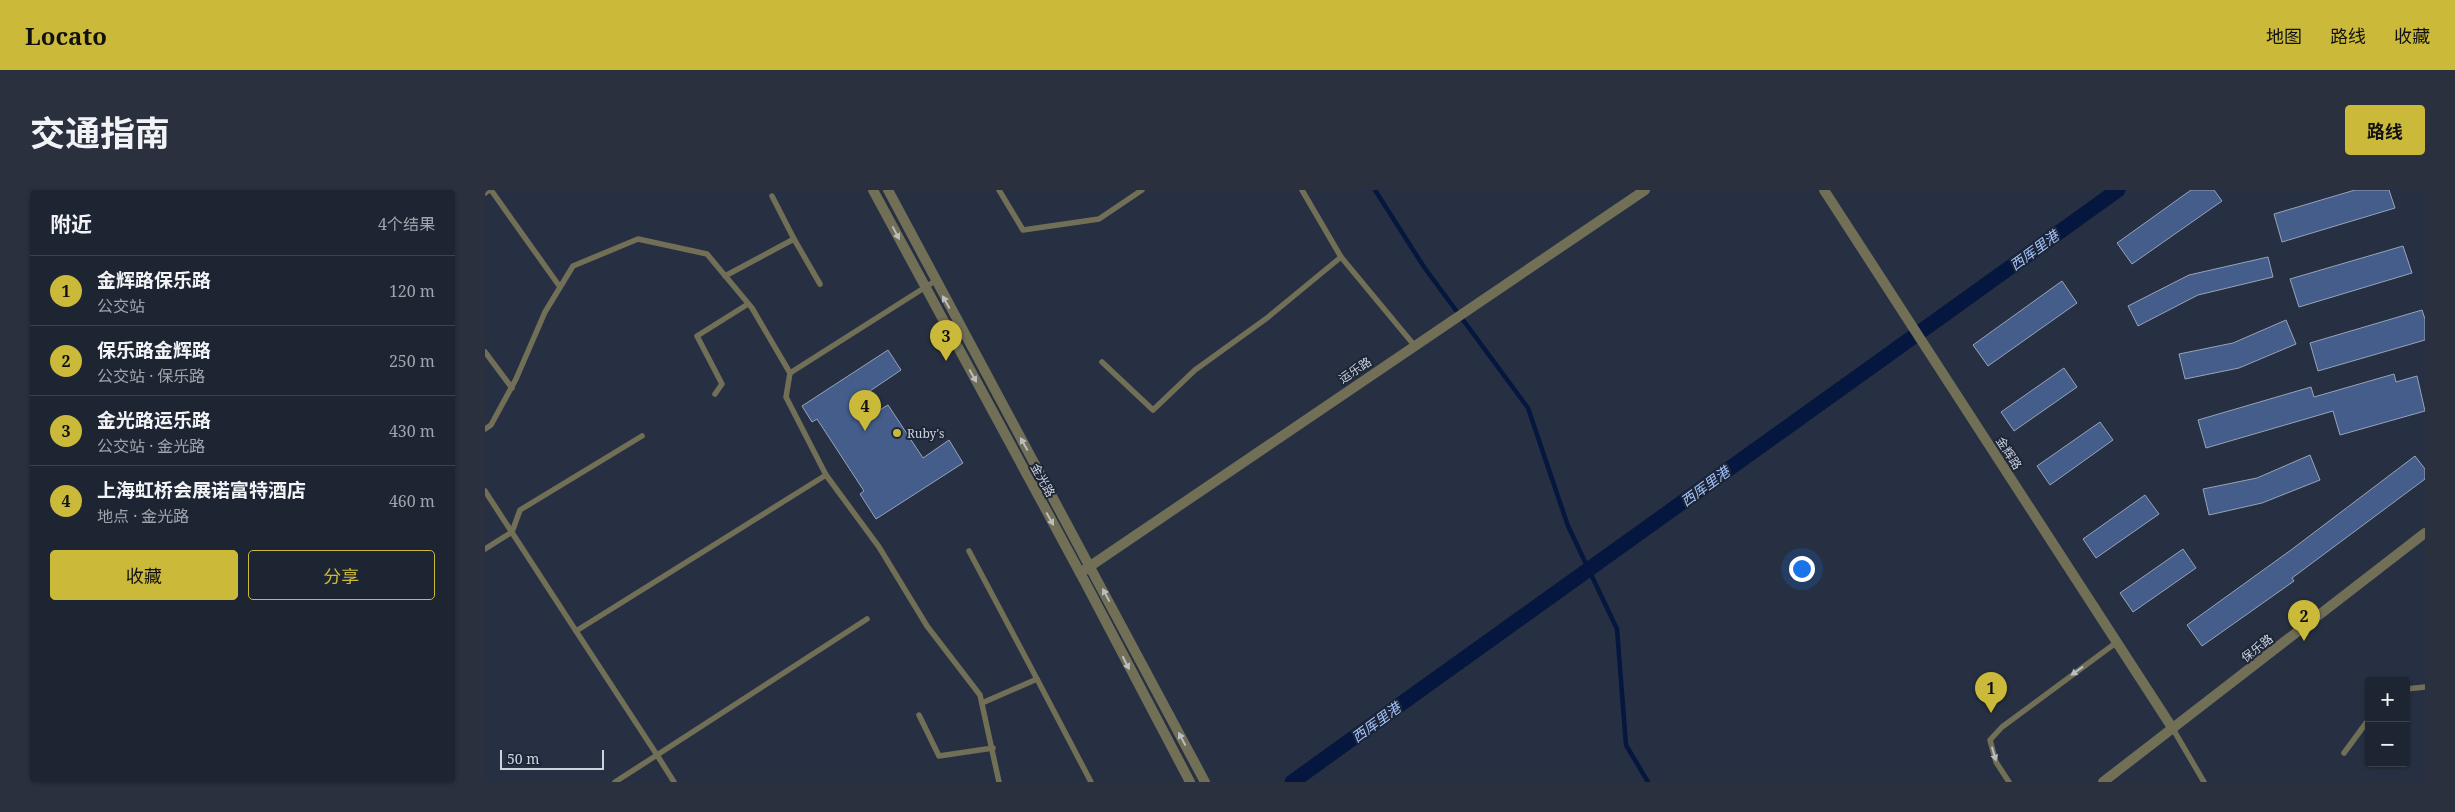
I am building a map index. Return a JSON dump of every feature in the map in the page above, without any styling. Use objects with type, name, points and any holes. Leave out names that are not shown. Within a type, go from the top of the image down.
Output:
[{"type":"street","name":"金光路","points":[[873,190],[1080,573],[1190,782]]},
{"type":"street","name":"金光路","points":[[888,190],[1090,564],[1205,782]]},
{"type":"street","name":"运乐路","points":[[1080,573],[1090,564],[1645,190]]},
{"type":"street","name":"金辉路","points":[[1824,190],[2173,729]]},
{"type":"street","name":"保乐路","points":[[2103,782],[2425,533]]},
{"type":"lane","points":[[485,193],[490,190],[560,287]]},
{"type":"lane","points":[[999,190],[1023,230],[1099,219],[1141,190]]},
{"type":"lane","points":[[1302,190],[1341,257],[1414,345]]},
{"type":"lane","points":[[772,196],[820,284]]},
{"type":"lane","points":[[485,429],[491,425],[511,388],[545,312],[573,266],[638,238],[707,254],[748,304],[790,374],[786,397],[826,475],[879,547],[927,626],[980,695],[999,782]]},
{"type":"lane","points":[[725,276],[794,239]]},
{"type":"lane","points":[[1102,362],[1153,410],[1195,370],[1267,318],[1341,257]]},
{"type":"lane","points":[[790,374],[935,280]]},
{"type":"lane","points":[[715,394],[722,384],[697,336],[748,304]]},
{"type":"lane","points":[[485,352],[511,388]]},
{"type":"lane","points":[[485,549],[512,532],[520,510],[643,436]]},
{"type":"lane","points":[[576,631],[826,475]]},
{"type":"lane","points":[[485,491],[674,782]]},
{"type":"lane","points":[[969,551],[1091,782]]},
{"type":"lane","points":[[615,782],[867,618]]},
{"type":"lane","points":[[2009,782],[1996,762],[1990,740],[2002,727],[2117,642]]},
{"type":"lane","points":[[982,703],[1037,679]]},
{"type":"lane","points":[[2410,689],[2425,687]]},
{"type":"lane","points":[[919,715],[939,756],[993,748]]},
{"type":"lane","points":[[2344,753],[2367,722]]},
{"type":"lane","points":[[2173,729],[2204,782]]},
{"type":"building","points":[[2191,190],[2214,190],[2222,201],[2132,264],[2117,243]]},
{"type":"building","points":[[2355,190],[2389,190],[2395,208],[2282,242],[2274,214]]},
{"type":"building","points":[[2403,246],[2412,273],[2299,307],[2290,279]]},
{"type":"building","points":[[2268,257],[2273,277],[2198,295],[2138,326],[2128,306],[2189,275]]},
{"type":"building","points":[[2062,281],[2077,303],[1988,366],[1973,345]]},
{"type":"building","points":[[2422,310],[2425,319],[2425,340],[2318,371],[2310,343]]},
{"type":"building","points":[[2286,320],[2296,344],[2239,368],[2185,379],[2179,354],[2233,343]]},
{"type":"building","points":[[888,350],[901,370],[867,393],[878,411],[888,405],[923,458],[949,440],[963,463],[876,519],[860,494],[864,491],[817,419],[812,422],[802,406]]},
{"type":"building","points":[[2064,368],[2077,387],[2014,431],[2001,412]]},
{"type":"building","points":[[2394,374],[2396,382],[2417,376],[2425,411],[2340,435],[2333,411],[2206,448],[2198,420],[2311,387],[2314,397]]},
{"type":"building","points":[[2100,422],[2113,440],[2050,485],[2037,466]]},
{"type":"building","points":[[2310,455],[2320,480],[2262,503],[2209,515],[2203,489],[2257,478]]},
{"type":"building","points":[[2415,456],[2425,469],[2425,479],[2292,578],[2294,581],[2202,646],[2187,625],[2291,550]]},
{"type":"building","points":[[2145,495],[2159,514],[2096,558],[2083,539]]},
{"type":"building","points":[[2183,549],[2196,568],[2133,612],[2120,593]]},
{"type":"waterway","points":[[1375,190],[1424,267],[1528,408],[1568,526],[1617,629],[1626,745],[1648,782]]},
{"type":"waterway","name":"西厍里港","points":[[1292,782],[2118,190]]},
{"type":"place","name":"金光路运乐路","points":[[946,361]]},
{"type":"place","name":"上海虹桥会展诺富特酒店","points":[[865,431]]},
{"type":"place","name":"Ruby's","points":[[897,433]]},
{"type":"place","name":"保乐路金辉路","points":[[2304,641]]},
{"type":"place","name":"金辉路保乐路","points":[[1991,713]]}]
